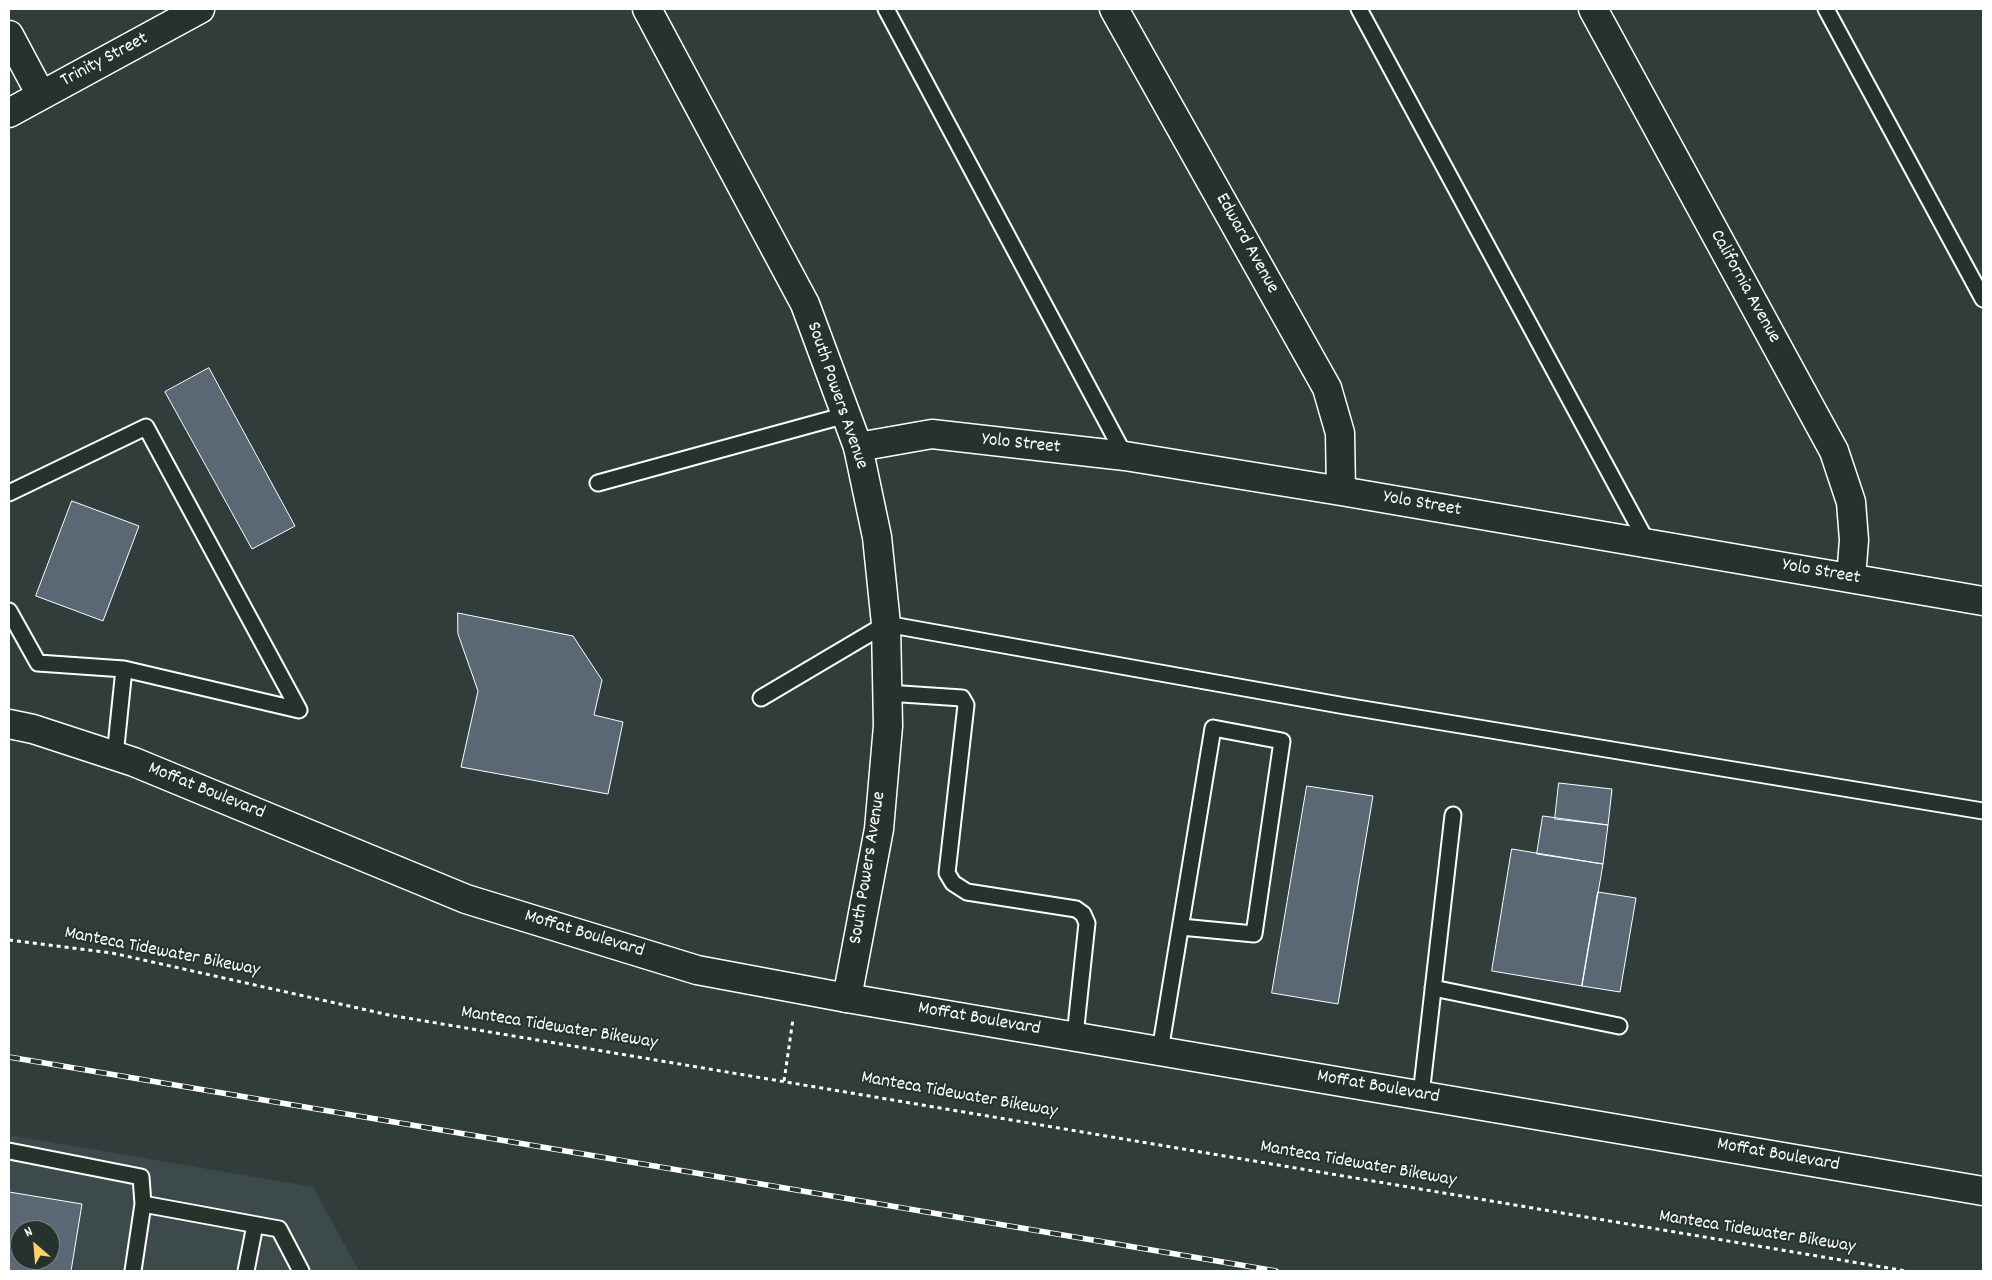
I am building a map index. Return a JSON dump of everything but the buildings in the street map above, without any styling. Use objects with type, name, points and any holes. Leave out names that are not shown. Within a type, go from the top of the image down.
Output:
[{"type":"street","name":"Trinity Street","points":[[9,113],[200,9]]},
{"type":"street","name":"South Powers Avenue","points":[[647,9],[805,304],[858,447],[877,537],[886,624],[888,726],[879,829],[847,998]]},
{"type":"street","name":"Edward Avenue","points":[[1114,9],[1327,388],[1340,433],[1341,491]]},
{"type":"street","name":"California Avenue","points":[[1593,9],[1834,451],[1851,502],[1854,540],[1851,578]]},
{"type":"street","points":[[9,35],[41,95]]},
{"type":"street","name":"Yolo Street","points":[[858,447],[932,434],[1125,456],[1983,601]]},
{"type":"street","name":"Moffat Boulevard","points":[[9,724],[33,729],[115,756],[466,899],[697,970],[847,998],[1983,1191]]},
{"type":"lane","points":[[886,9],[1125,456]]},
{"type":"lane","points":[[1359,9],[1648,544]]},
{"type":"lane","points":[[1826,9],[1983,299]]},
{"type":"lane","points":[[598,484],[846,415]]},
{"type":"lane","points":[[9,493],[146,427],[299,710],[124,669],[38,663],[9,611]]},
{"type":"lane","points":[[761,698],[886,624],[1345,706],[1983,811]]},
{"type":"lane","points":[[115,756],[124,669]]},
{"type":"lane","points":[[887,693],[962,698],[966,705],[947,873],[953,883],[967,892],[1076,909],[1083,914],[1087,923],[1075,1036]]},
{"type":"lane","points":[[1160,1051],[1213,728],[1282,741],[1254,934],[1181,927]]},
{"type":"lane","points":[[1421,1096],[1452,815]]},
{"type":"lane","points":[[1433,988],[1620,1026]]},
{"type":"lane","points":[[9,1151],[141,1176],[143,1204],[133,1271]]},
{"type":"lane","points":[[143,1204],[278,1229],[301,1271]]},
{"type":"lane","points":[[246,1271],[255,1225]]},
{"type":"path","name":"Manteca Tidewater Bikeway","points":[[9,940],[112,953],[389,1015],[784,1080],[1906,1271]]},
{"type":"path","points":[[784,1080],[798,989]]},
{"type":"shaded area","points":[[9,1135],[313,1187],[359,1271],[9,1271]]},
{"type":"railway","points":[[9,1057],[1276,1271]]}]
